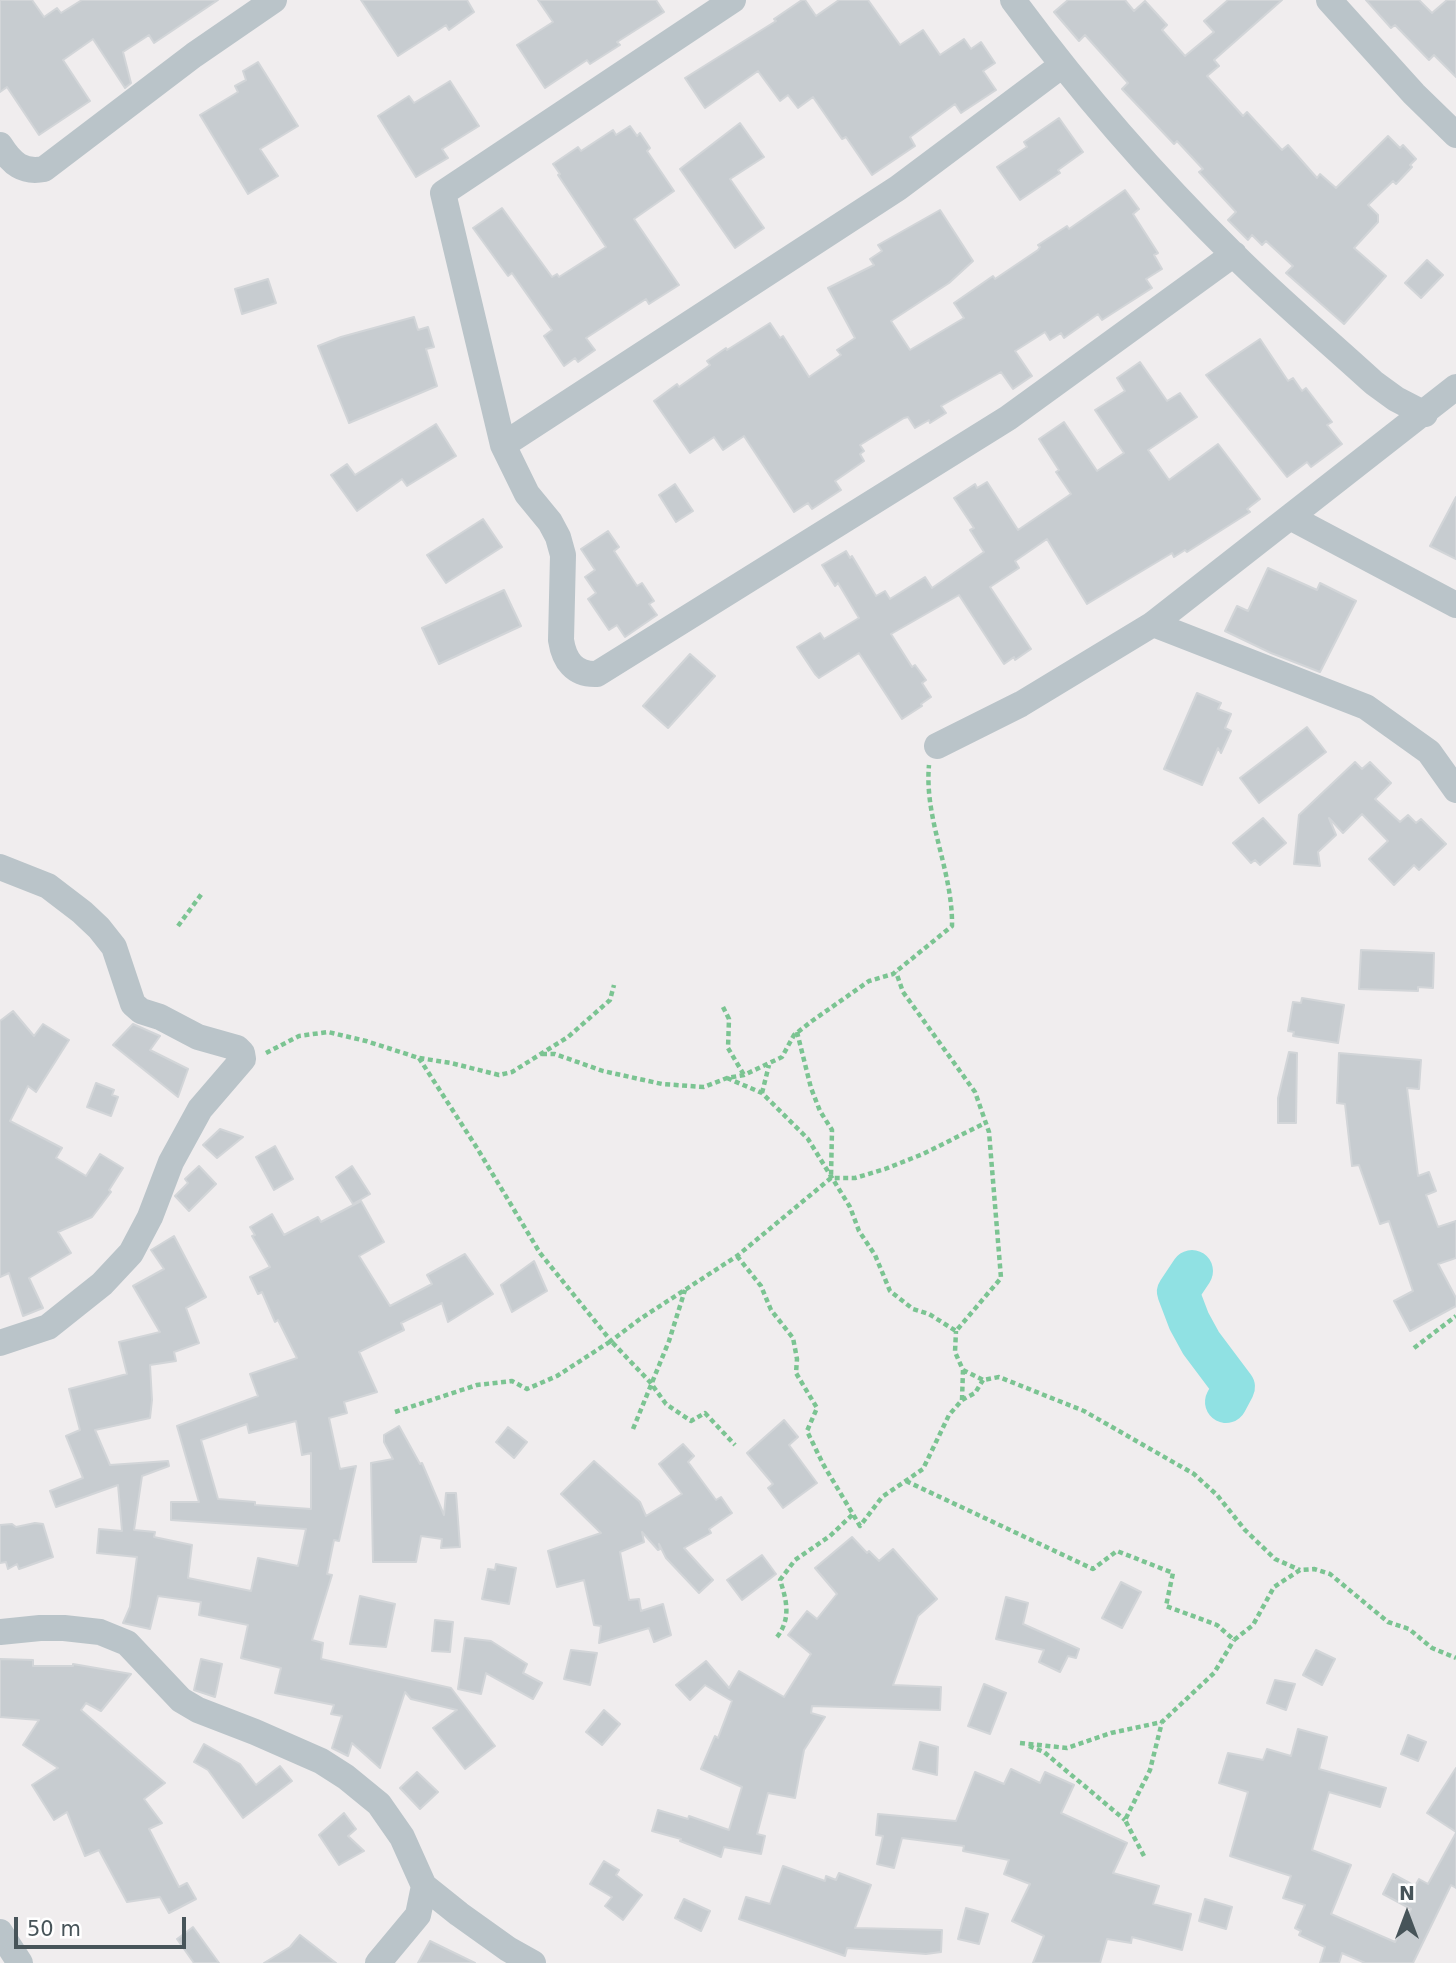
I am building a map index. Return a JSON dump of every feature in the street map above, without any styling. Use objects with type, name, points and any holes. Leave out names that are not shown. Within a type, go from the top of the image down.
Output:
[{"type":"street","points":[[0,145],[16,164],[30,172],[44,169],[194,55],[274,0]]},
{"type":"street","points":[[733,0],[443,193],[503,445],[527,494],[554,530],[563,555],[561,640],[569,663],[579,673],[597,674],[1008,418],[1234,254]]},
{"type":"street","points":[[1013,0],[1061,66],[1161,179],[1234,254],[1374,383],[1396,399],[1425,414]]},
{"type":"street","points":[[1329,0],[1414,94],[1456,135]]},
{"type":"street","points":[[503,445],[898,188],[1061,66]]},
{"type":"street","points":[[937,746],[1021,704],[1153,624],[1425,414],[1456,387]]},
{"type":"street","points":[[1290,517],[1456,605]]},
{"type":"street","points":[[1153,624],[1366,707],[1429,752],[1456,790]]},
{"type":"street","points":[[0,867],[48,886],[90,920],[114,947],[133,1004],[141,1011],[160,1017],[198,1037],[237,1048],[242,1053],[240,1065],[225,1077],[201,1109],[171,1162],[150,1217],[131,1254],[102,1284],[48,1327],[0,1343]]},
{"type":"street","points":[[0,1632],[64,1628],[100,1632],[127,1643],[181,1700],[198,1710],[228,1720],[310,1756],[346,1777],[379,1804],[402,1837],[424,1886],[488,1935],[533,1963]]},
{"type":"street","points":[[378,1963],[418,1915],[424,1886]]},
{"type":"street","points":[[0,1932],[20,1963]]},
{"type":"path","points":[[542,1054],[555,1054],[603,1071],[662,1084],[704,1087],[769,1065],[782,1057],[797,1032],[869,981],[896,972],[952,926],[950,889],[934,821],[928,778],[929,764],[937,746]]},
{"type":"path","points":[[177,926],[203,892]]},
{"type":"path","points":[[896,972],[903,992],[975,1092],[989,1132],[1001,1278],[956,1331],[955,1352],[963,1370],[962,1400]]},
{"type":"path","points":[[240,1065],[299,1037],[328,1031],[419,1058],[499,1075],[513,1072],[568,1037],[610,1000],[614,985]]},
{"type":"path","points":[[723,1007],[729,1019],[728,1048],[744,1075]]},
{"type":"path","points":[[797,1032],[811,1088],[820,1111],[832,1130],[831,1178]]},
{"type":"path","points":[[419,1058],[540,1253],[611,1342],[650,1382],[666,1404],[691,1421],[705,1413],[735,1445]]},
{"type":"path","points":[[762,1093],[769,1065]]},
{"type":"path","points":[[727,1078],[762,1093],[808,1139],[850,1207],[859,1231],[875,1255],[890,1291],[913,1309],[929,1314],[956,1331]]},
{"type":"path","points":[[395,1412],[477,1385],[513,1381],[527,1388],[557,1376],[737,1256],[831,1178],[855,1178],[885,1169],[923,1154],[985,1123]]},
{"type":"path","points":[[737,1256],[761,1286],[771,1310],[793,1338],[797,1359],[796,1373],[817,1408],[807,1431],[823,1464],[860,1526],[882,1497],[923,1469],[949,1415],[962,1400],[975,1393],[984,1380]]},
{"type":"path","points":[[633,1429],[668,1341],[685,1289]]},
{"type":"path","points":[[1415,1348],[1456,1316]]},
{"type":"path","points":[[963,1370],[984,1380],[999,1377],[1084,1411],[1194,1474],[1217,1495],[1245,1530],[1275,1559],[1300,1570],[1314,1569],[1330,1574],[1388,1622],[1409,1629],[1432,1648],[1456,1658]]},
{"type":"path","points":[[906,1481],[1093,1569],[1117,1551],[1173,1573],[1166,1606],[1217,1625],[1234,1640]]},
{"type":"path","points":[[777,1637],[785,1626],[787,1609],[780,1580],[795,1560],[830,1536],[853,1514]]},
{"type":"path","points":[[1144,1856],[1125,1819],[1044,1752],[1020,1743],[1067,1748],[1111,1733],[1163,1722],[1214,1674],[1234,1640],[1253,1625],[1274,1587],[1300,1570]]},
{"type":"path","points":[[1125,1819],[1150,1770],[1163,1722]]},
{"type":"building","points":[[0,0],[32,0],[44,17],[57,8],[61,13],[82,0],[218,0],[154,43],[149,35],[123,52],[131,83],[125,88],[93,39],[63,60],[90,101],[39,135],[7,87],[0,92]]},
{"type":"building","points":[[361,0],[467,0],[474,12],[449,30],[446,25],[398,56]]},
{"type":"building","points":[[538,0],[656,0],[664,12],[617,42],[620,45],[590,64],[587,60],[545,88],[517,45],[553,22]]},
{"type":"building","points":[[805,0],[816,16],[839,0],[868,0],[900,45],[923,30],[940,55],[964,39],[971,49],[981,42],[995,63],[983,71],[996,90],[961,113],[955,104],[910,137],[915,146],[872,175],[846,137],[842,139],[813,97],[798,108],[788,95],[780,101],[758,71],[705,108],[685,78],[776,21],[774,19]]},
{"type":"building","points":[[1068,0],[1125,0],[1134,11],[1145,1],[1167,25],[1162,30],[1185,56],[1214,32],[1204,21],[1228,0],[1282,0],[1214,60],[1219,66],[1207,76],[1243,116],[1247,112],[1282,150],[1288,145],[1317,178],[1320,174],[1336,188],[1388,136],[1400,148],[1403,145],[1416,159],[1396,184],[1393,181],[1368,205],[1378,215],[1378,222],[1354,248],[1386,276],[1344,324],[1286,273],[1293,266],[1266,241],[1262,245],[1252,235],[1248,240],[1228,220],[1236,212],[1199,172],[1203,169],[1177,141],[1174,144],[1122,89],[1128,83],[1085,35],[1079,41],[1054,12]]},
{"type":"building","points":[[1366,0],[1419,0],[1432,13],[1447,0],[1456,0],[1456,77],[1434,55],[1429,60],[1395,25],[1391,28]]},
{"type":"building","points":[[258,62],[298,126],[260,149],[278,176],[248,194],[200,115],[238,92],[235,86],[246,80],[243,71]]},
{"type":"building","points":[[450,81],[479,126],[442,149],[448,158],[416,177],[378,116],[409,96],[414,103]]},
{"type":"building","points":[[1059,118],[1083,152],[1058,170],[1060,173],[1020,200],[997,167],[1027,147],[1024,142]]},
{"type":"building","points":[[740,123],[764,157],[730,179],[764,228],[735,248],[680,169]]},
{"type":"building","points":[[630,126],[637,136],[640,133],[650,148],[647,151],[674,191],[634,219],[679,285],[649,304],[646,299],[586,338],[595,350],[578,362],[575,358],[564,366],[544,336],[552,330],[512,273],[508,276],[473,228],[502,208],[552,277],[557,274],[559,277],[606,247],[553,164],[578,147],[581,151],[613,130],[616,135]]},
{"type":"building","points":[[1125,190],[1139,209],[1133,214],[1158,253],[1154,255],[1162,269],[1146,279],[1152,288],[1102,320],[1098,314],[1064,338],[1061,333],[1050,340],[1045,332],[1015,351],[1032,376],[1013,389],[1001,372],[941,406],[946,413],[930,423],[929,420],[915,428],[908,417],[904,418],[860,445],[864,451],[860,454],[864,461],[835,481],[841,490],[812,509],[808,503],[794,512],[744,436],[723,450],[714,437],[690,453],[654,401],[710,365],[707,361],[726,348],[727,350],[770,323],[780,338],[783,336],[809,377],[841,355],[837,350],[855,338],[828,288],[874,265],[870,259],[882,251],[878,245],[940,210],[973,261],[949,283],[891,321],[910,350],[964,318],[954,303],[993,276],[995,279],[1038,250],[1038,245],[1067,226],[1069,229]]},
{"type":"building","points":[[1427,260],[1443,275],[1421,298],[1405,283]]},
{"type":"building","points":[[268,279],[276,303],[242,314],[235,289]]},
{"type":"building","points":[[414,317],[418,330],[428,327],[434,347],[426,349],[437,386],[349,423],[318,346]]},
{"type":"building","points":[[1260,339],[1288,381],[1293,378],[1302,391],[1306,388],[1332,422],[1327,425],[1342,444],[1311,467],[1307,462],[1287,477],[1206,375]]},
{"type":"building","points":[[1140,362],[1167,401],[1180,393],[1197,417],[1148,450],[1169,480],[1218,444],[1260,499],[1247,509],[1250,512],[1187,552],[1185,550],[1174,557],[1172,553],[1087,604],[1047,539],[1015,561],[1019,568],[990,587],[1031,649],[1015,660],[1014,657],[1004,664],[959,595],[891,634],[912,667],[915,665],[926,680],[922,683],[931,697],[902,719],[859,653],[819,678],[815,674],[797,647],[820,633],[824,639],[859,618],[838,583],[835,586],[822,565],[846,551],[850,558],[852,556],[876,596],[885,591],[890,599],[925,577],[932,588],[984,552],[970,530],[974,528],[954,498],[975,484],[977,488],[987,482],[1018,530],[1071,494],[1039,439],[1064,422],[1097,471],[1124,453],[1095,410],[1125,391],[1117,378]]},
{"type":"building","points":[[436,424],[456,456],[407,486],[402,479],[357,511],[331,475],[347,464],[355,475]]},
{"type":"building","points":[[675,484],[693,511],[676,522],[659,495]]},
{"type":"building","points":[[1456,497],[1456,559],[1430,546]]},
{"type":"building","points":[[483,519],[502,547],[446,583],[427,555]]},
{"type":"building","points":[[608,531],[619,547],[614,551],[637,586],[642,583],[654,601],[649,604],[657,615],[625,637],[617,625],[609,630],[588,599],[596,593],[585,577],[595,570],[581,549]]},
{"type":"building","points":[[1268,568],[1317,590],[1320,583],[1356,601],[1320,672],[1225,631],[1237,606],[1248,611]]},
{"type":"building","points":[[504,590],[521,626],[439,664],[422,628]]},
{"type":"building","points":[[690,654],[715,676],[668,728],[643,706]]},
{"type":"building","points":[[1197,693],[1221,703],[1218,709],[1231,714],[1225,728],[1231,731],[1221,753],[1218,748],[1202,785],[1164,769]]},
{"type":"building","points":[[1307,727],[1326,752],[1259,803],[1240,778]]},
{"type":"building","points":[[1355,762],[1362,769],[1370,762],[1391,783],[1375,799],[1400,822],[1408,815],[1416,823],[1421,819],[1446,844],[1419,870],[1414,865],[1394,885],[1369,859],[1388,841],[1362,814],[1343,833],[1329,818],[1336,835],[1318,852],[1320,866],[1294,864],[1299,815]]},
{"type":"building","points":[[1263,818],[1286,843],[1260,865],[1255,860],[1251,863],[1233,843]]},
{"type":"building","points":[[1361,950],[1434,953],[1433,988],[1418,987],[1418,991],[1359,989]]},
{"type":"building","points":[[1302,998],[1344,1005],[1338,1043],[1293,1036],[1294,1032],[1288,1031],[1293,1002],[1301,1003]]},
{"type":"building","points":[[13,1011],[34,1036],[43,1024],[69,1040],[36,1092],[28,1086],[10,1121],[62,1148],[56,1158],[86,1176],[100,1154],[123,1168],[109,1190],[111,1192],[92,1217],[58,1232],[71,1253],[29,1278],[43,1308],[23,1316],[9,1273],[0,1277],[0,1021]]},
{"type":"building","points":[[133,1024],[160,1036],[150,1050],[188,1069],[178,1097],[113,1045]]},
{"type":"building","points":[[1289,1052],[1297,1053],[1296,1123],[1278,1123],[1278,1098]]},
{"type":"building","points":[[1339,1053],[1421,1060],[1419,1089],[1407,1088],[1418,1176],[1429,1172],[1436,1191],[1426,1195],[1438,1227],[1456,1221],[1456,1258],[1438,1264],[1456,1298],[1456,1306],[1410,1331],[1394,1301],[1413,1291],[1389,1221],[1380,1224],[1359,1165],[1352,1166],[1345,1104],[1337,1103]]},
{"type":"building","points":[[96,1083],[114,1090],[112,1095],[118,1097],[111,1116],[87,1107]]},
{"type":"building","points":[[220,1129],[243,1137],[217,1158],[203,1145]]},
{"type":"building","points":[[275,1146],[293,1179],[274,1190],[256,1157]]},
{"type":"building","points":[[199,1166],[216,1184],[189,1211],[175,1196],[188,1183],[185,1179]]},
{"type":"building","points":[[352,1166],[370,1194],[353,1204],[336,1177]]},
{"type":"building","points":[[361,1201],[384,1242],[359,1256],[390,1306],[432,1284],[427,1275],[465,1254],[493,1294],[448,1322],[442,1303],[401,1323],[404,1330],[359,1352],[377,1392],[344,1402],[347,1413],[329,1418],[340,1469],[356,1466],[339,1541],[334,1540],[327,1574],[332,1575],[312,1640],[323,1643],[321,1659],[451,1688],[495,1746],[465,1769],[433,1728],[457,1710],[411,1699],[405,1692],[380,1768],[352,1743],[348,1756],[332,1748],[342,1716],[331,1714],[334,1705],[275,1693],[281,1668],[241,1658],[248,1625],[199,1615],[201,1602],[158,1596],[150,1629],[123,1623],[130,1607],[137,1557],[97,1553],[99,1529],[122,1531],[118,1485],[56,1507],[50,1491],[83,1478],[66,1436],[80,1430],[69,1389],[127,1374],[119,1342],[160,1332],[133,1286],[164,1269],[151,1250],[174,1236],[206,1297],[186,1308],[199,1343],[174,1352],[176,1361],[150,1365],[150,1418],[95,1430],[110,1465],[168,1461],[169,1466],[142,1476],[134,1530],[155,1532],[154,1537],[192,1545],[188,1578],[251,1591],[258,1558],[298,1566],[306,1529],[171,1520],[171,1502],[199,1502],[177,1426],[258,1396],[250,1374],[297,1358],[278,1320],[275,1322],[262,1292],[258,1294],[250,1277],[270,1267],[252,1236],[255,1235],[250,1227],[272,1214],[284,1235],[318,1217],[321,1222]],"holes":[[[296,1421],[302,1455],[311,1453],[311,1509],[255,1505],[255,1502],[218,1499],[201,1440],[247,1424],[249,1433]]]},
{"type":"building","points":[[534,1261],[547,1291],[512,1312],[501,1285]]},
{"type":"building","points":[[784,1420],[798,1437],[789,1445],[817,1483],[783,1508],[768,1488],[773,1484],[747,1453]]},
{"type":"building","points":[[399,1426],[420,1464],[422,1463],[444,1515],[446,1493],[456,1493],[460,1547],[441,1548],[442,1539],[421,1536],[416,1562],[373,1562],[371,1463],[393,1459],[384,1442],[384,1435]]},
{"type":"building","points":[[508,1427],[527,1442],[514,1458],[496,1442]]},
{"type":"building","points":[[683,1444],[694,1456],[688,1462],[716,1500],[721,1497],[732,1513],[709,1529],[711,1533],[684,1548],[713,1580],[699,1593],[666,1558],[659,1544],[658,1550],[642,1532],[644,1542],[620,1552],[629,1600],[639,1599],[641,1611],[663,1604],[671,1635],[654,1642],[649,1628],[599,1643],[601,1626],[594,1625],[584,1580],[557,1587],[548,1551],[601,1533],[561,1494],[594,1461],[640,1502],[646,1516],[682,1494],[659,1464]]},
{"type":"building","points":[[12,1524],[16,1527],[43,1524],[53,1557],[19,1569],[17,1564],[8,1569],[6,1562],[0,1563],[0,1525]]},
{"type":"building","points":[[852,1537],[879,1561],[893,1549],[937,1599],[918,1616],[893,1685],[941,1687],[940,1710],[812,1706],[811,1713],[825,1717],[804,1750],[795,1798],[768,1793],[757,1834],[765,1836],[761,1854],[724,1847],[721,1857],[680,1841],[681,1839],[652,1831],[658,1810],[688,1819],[689,1816],[729,1830],[742,1787],[701,1769],[715,1736],[718,1738],[732,1701],[705,1685],[690,1700],[676,1685],[706,1661],[729,1688],[739,1671],[784,1697],[811,1654],[788,1635],[807,1611],[817,1619],[837,1594],[815,1568]]},
{"type":"building","points":[[762,1555],[776,1574],[742,1600],[727,1580]]},
{"type":"building","points":[[496,1564],[516,1568],[509,1604],[482,1599],[488,1569],[495,1570]]},
{"type":"building","points":[[1121,1582],[1141,1592],[1122,1628],[1102,1618]]},
{"type":"building","points":[[360,1596],[395,1604],[386,1647],[350,1644]]},
{"type":"building","points":[[1006,1597],[1028,1603],[1023,1624],[1079,1649],[1076,1658],[1068,1656],[1060,1672],[1039,1662],[1044,1650],[996,1639]]},
{"type":"building","points":[[435,1620],[453,1622],[450,1652],[432,1651]]},
{"type":"building","points":[[465,1638],[491,1641],[527,1664],[523,1673],[542,1683],[533,1699],[486,1673],[481,1694],[458,1689]]},
{"type":"building","points":[[571,1650],[597,1653],[590,1685],[564,1679]]},
{"type":"building","points":[[1316,1650],[1335,1659],[1322,1685],[1303,1675]]},
{"type":"building","points":[[0,1659],[33,1660],[33,1666],[73,1664],[131,1674],[101,1711],[86,1703],[81,1710],[165,1783],[144,1799],[162,1823],[149,1829],[179,1887],[187,1883],[196,1899],[169,1913],[160,1897],[127,1902],[99,1850],[85,1856],[67,1812],[54,1820],[32,1785],[58,1768],[23,1745],[39,1720],[0,1717]]},
{"type":"building","points":[[201,1659],[222,1664],[215,1697],[194,1690]]},
{"type":"building","points":[[1275,1680],[1295,1684],[1286,1710],[1267,1703]]},
{"type":"building","points":[[984,1684],[1006,1693],[990,1734],[968,1726]]},
{"type":"building","points":[[604,1710],[620,1724],[602,1745],[586,1732]]},
{"type":"building","points":[[1298,1729],[1327,1737],[1319,1769],[1386,1788],[1380,1807],[1329,1792],[1312,1850],[1351,1865],[1331,1914],[1395,1942],[1411,1909],[1383,1894],[1393,1874],[1415,1886],[1419,1879],[1428,1884],[1456,1833],[1456,1888],[1451,1885],[1413,1963],[1365,1963],[1342,1953],[1339,1963],[1320,1963],[1325,1947],[1299,1935],[1301,1931],[1295,1928],[1305,1905],[1283,1898],[1291,1876],[1230,1856],[1248,1792],[1219,1783],[1228,1753],[1263,1760],[1267,1749],[1291,1756]]},
{"type":"building","points":[[1408,1735],[1426,1742],[1418,1761],[1401,1754]]},
{"type":"building","points":[[920,1742],[938,1747],[937,1775],[913,1769]]},
{"type":"building","points":[[204,1744],[240,1764],[256,1785],[280,1766],[292,1781],[243,1818],[208,1770],[194,1762]]},
{"type":"building","points":[[1456,1768],[1456,1832],[1427,1813]]},
{"type":"building","points":[[1011,1769],[1040,1783],[1045,1772],[1074,1785],[1061,1813],[1127,1843],[1113,1873],[1159,1886],[1153,1904],[1191,1914],[1182,1950],[1132,1937],[1131,1943],[1107,1939],[1100,1963],[1033,1963],[1044,1936],[1012,1921],[1030,1884],[1004,1874],[1009,1860],[963,1851],[964,1846],[902,1838],[894,1868],[877,1864],[883,1836],[876,1835],[878,1814],[956,1821],[975,1772],[1004,1784]]},
{"type":"building","points":[[417,1772],[438,1792],[420,1809],[400,1788]]},
{"type":"building","points":[[344,1813],[356,1829],[348,1836],[364,1851],[339,1865],[319,1835]]},
{"type":"building","points":[[604,1861],[619,1870],[616,1875],[642,1895],[623,1920],[605,1906],[612,1897],[590,1884]]},
{"type":"building","points":[[783,1866],[825,1881],[826,1876],[836,1880],[839,1873],[871,1885],[855,1928],[942,1930],[941,1952],[926,1954],[847,1948],[845,1956],[739,1919],[746,1897],[770,1904]]},
{"type":"building","points":[[684,1899],[710,1911],[701,1931],[675,1918]]},
{"type":"building","points":[[1205,1899],[1232,1907],[1226,1929],[1199,1921]]},
{"type":"building","points":[[966,1908],[988,1914],[979,1944],[958,1939]]},
{"type":"building","points":[[193,1927],[219,1963],[194,1963],[177,1939]]},
{"type":"building","points":[[300,1935],[336,1963],[264,1963],[290,1947]]},
{"type":"building","points":[[430,1941],[475,1963],[418,1963]]},
{"type":"waterway","points":[[1192,1271],[1178,1292],[1201,1343],[1234,1387],[1226,1402]]}]
